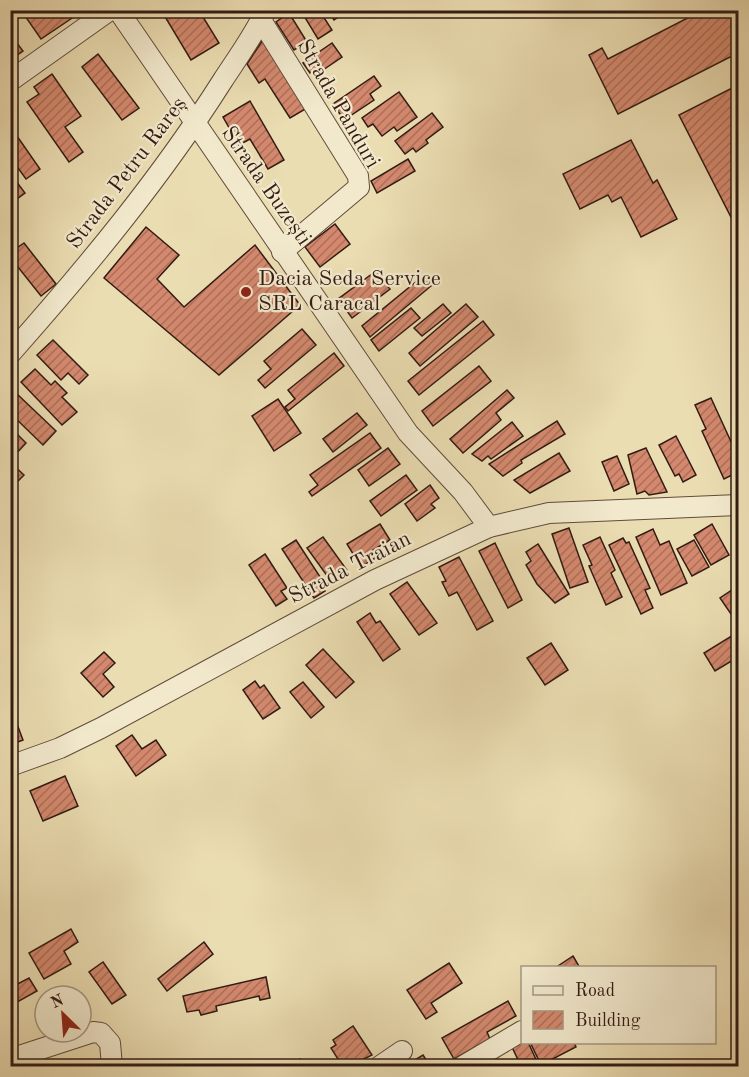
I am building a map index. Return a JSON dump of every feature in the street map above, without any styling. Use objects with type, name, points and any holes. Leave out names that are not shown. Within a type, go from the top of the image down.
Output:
[{"type":"street","points":[[10,81],[110,10]]},
{"type":"street","name":"Strada Buzești","points":[[118,10],[408,433],[463,492],[489,527]]},
{"type":"street","name":"Strada Petru Rareș","points":[[10,354],[84,270],[195,125],[264,15]]},
{"type":"street","name":"Strada Panduri","points":[[264,15],[358,176],[359,187],[282,252]]},
{"type":"street","name":"Strada Traian","points":[[10,766],[60,748],[101,728],[375,580],[489,527],[549,513],[738,505]]},
{"type":"street","points":[[10,1059],[93,1032],[101,1033],[110,1043],[112,1066]]},
{"type":"street","points":[[463,1066],[521,1032]]},
{"type":"street","points":[[380,1066],[402,1051]]},
{"type":"building","points":[[34,10],[80,10],[81,12],[41,39],[25,16]]},
{"type":"building","points":[[161,10],[214,10],[203,17],[219,43],[191,60]]},
{"type":"building","points":[[319,10],[332,30],[318,39],[301,11]]},
{"type":"building","points":[[328,10],[349,10],[334,20]]},
{"type":"building","points":[[703,10],[738,10],[738,53],[618,114],[589,55],[602,48],[608,59]]},
{"type":"building","points":[[289,13],[307,42],[294,50],[276,22]]},
{"type":"building","points":[[10,34],[23,51],[10,60]]},
{"type":"building","points":[[264,38],[307,108],[290,118],[265,79],[259,83],[247,64]]},
{"type":"building","points":[[332,43],[342,57],[320,72],[318,68],[310,73],[303,63]]},
{"type":"building","points":[[98,54],[139,108],[122,120],[82,67]]},
{"type":"building","points":[[52,74],[81,116],[65,127],[83,152],[69,162],[27,102],[39,94],[34,87]]},
{"type":"building","points":[[374,76],[381,86],[370,94],[374,100],[344,120],[333,104]]},
{"type":"building","points":[[738,85],[738,226],[736,227],[679,115]]},
{"type":"building","points":[[399,92],[417,117],[397,131],[394,127],[382,136],[373,124],[368,127],[362,118]]},
{"type":"building","points":[[250,101],[284,160],[268,169],[250,139],[239,145],[223,117]]},
{"type":"building","points":[[432,113],[443,127],[426,140],[428,143],[416,152],[413,148],[405,154],[395,141]]},
{"type":"building","points":[[10,126],[40,169],[26,179],[10,157]]},
{"type":"building","points":[[631,140],[653,183],[657,180],[677,219],[641,237],[621,197],[612,202],[608,195],[580,209],[563,174]]},
{"type":"building","points":[[408,159],[415,171],[377,193],[371,181]]},
{"type":"building","points":[[10,173],[25,193],[10,204]]},
{"type":"building","points":[[335,224],[350,244],[320,267],[305,247]]},
{"type":"building","name":"Dacia Seda Service SRL Caracal","points":[[146,227],[179,255],[157,279],[184,307],[255,245],[300,305],[219,375],[104,278]]},
{"type":"building","points":[[24,243],[56,284],[41,296],[10,257],[10,253]]},
{"type":"building","points":[[376,271],[390,289],[352,318],[338,299]]},
{"type":"building","points":[[423,276],[431,286],[370,337],[362,326]]},
{"type":"building","points":[[443,304],[451,313],[422,336],[414,328]]},
{"type":"building","points":[[466,304],[478,317],[420,366],[409,353]]},
{"type":"building","points":[[411,308],[420,318],[379,351],[371,340]]},
{"type":"building","points":[[483,321],[494,335],[419,395],[408,381]]},
{"type":"building","points":[[302,329],[316,345],[265,388],[258,380],[271,369],[264,361]]},
{"type":"building","points":[[53,340],[88,375],[79,384],[68,373],[61,380],[37,355]]},
{"type":"building","points":[[334,353],[344,366],[288,411],[285,407],[295,399],[288,390]]},
{"type":"building","points":[[479,366],[491,381],[433,426],[422,411]]},
{"type":"building","points":[[35,369],[51,385],[55,381],[67,393],[62,397],[77,412],[62,425],[21,382]]},
{"type":"building","points":[[507,390],[514,398],[496,413],[501,420],[463,453],[450,439]]},
{"type":"building","points":[[16,393],[56,431],[43,445],[10,413],[10,399]]},
{"type":"building","points":[[711,398],[738,457],[738,472],[724,479],[702,431],[706,429],[695,405]]},
{"type":"building","points":[[278,399],[301,433],[274,451],[252,416]]},
{"type":"building","points":[[357,413],[367,425],[333,452],[323,439]]},
{"type":"building","points":[[557,421],[565,434],[521,460],[522,463],[503,476],[489,464]]},
{"type":"building","points":[[512,422],[523,436],[491,459],[488,456],[482,461],[472,454]]},
{"type":"building","points":[[10,427],[26,443],[15,455],[10,450]]},
{"type":"building","points":[[370,433],[381,448],[312,496],[309,492],[318,485],[310,475]]},
{"type":"building","points":[[676,436],[696,475],[683,482],[679,474],[675,476],[659,445]]},
{"type":"building","points":[[388,448],[400,464],[369,486],[358,470]]},
{"type":"building","points":[[646,448],[667,492],[649,495],[645,491],[637,494],[628,455]]},
{"type":"building","points":[[559,453],[570,471],[530,493],[514,480]]},
{"type":"building","points":[[617,456],[629,484],[614,491],[602,462]]},
{"type":"building","points":[[10,462],[24,475],[12,487],[10,486]]},
{"type":"building","points":[[406,475],[417,490],[381,516],[370,501]]},
{"type":"building","points":[[430,485],[439,498],[431,504],[435,508],[417,521],[405,504]]},
{"type":"building","points":[[380,524],[390,540],[373,550],[377,557],[361,567],[347,544]]},
{"type":"building","points":[[712,524],[729,555],[711,565],[694,535]]},
{"type":"building","points":[[569,528],[588,582],[570,588],[552,534]]},
{"type":"building","points":[[653,529],[660,545],[669,541],[687,583],[661,595],[636,537]]},
{"type":"building","points":[[323,537],[349,573],[333,584],[307,548]]},
{"type":"building","points":[[600,537],[615,570],[611,573],[622,597],[606,605],[589,566],[592,565],[583,545]]},
{"type":"building","points":[[623,538],[626,543],[629,542],[650,588],[645,590],[653,608],[641,614],[609,545]]},
{"type":"building","points":[[296,540],[324,583],[321,585],[325,591],[314,598],[282,549]]},
{"type":"building","points":[[694,540],[709,567],[692,576],[677,549]]},
{"type":"building","points":[[495,543],[522,600],[508,608],[479,551]]},
{"type":"building","points":[[538,544],[569,594],[555,603],[537,584],[526,565],[531,561],[526,552]]},
{"type":"building","points":[[265,554],[287,588],[281,591],[287,599],[276,606],[249,565]]},
{"type":"building","points":[[459,557],[493,621],[477,630],[457,592],[449,596],[442,582],[446,581],[439,567]]},
{"type":"building","points":[[407,582],[437,623],[419,635],[390,594]]},
{"type":"building","points":[[738,586],[738,609],[731,614],[720,598]]},
{"type":"building","points":[[370,613],[376,623],[380,621],[400,649],[383,661],[357,622]]},
{"type":"building","points":[[738,632],[738,657],[715,671],[704,653]]},
{"type":"building","points":[[551,643],[568,670],[545,685],[527,658]]},
{"type":"building","points":[[323,649],[354,682],[336,698],[306,665]]},
{"type":"building","points":[[104,652],[115,663],[103,674],[114,687],[103,697],[81,673]]},
{"type":"building","points":[[255,681],[260,688],[264,685],[280,708],[263,719],[243,690]]},
{"type":"building","points":[[303,682],[324,707],[311,718],[290,692]]},
{"type":"building","points":[[17,724],[23,740],[10,745],[10,727]]},
{"type":"building","points":[[132,735],[142,749],[156,740],[166,755],[136,776],[116,746]]},
{"type":"building","points":[[65,776],[78,806],[43,821],[30,791]]},
{"type":"building","points":[[71,929],[78,942],[64,951],[71,964],[44,979],[29,953]]},
{"type":"building","points":[[204,942],[213,954],[167,991],[158,979]]},
{"type":"building","points":[[573,956],[579,966],[558,966]]},
{"type":"building","points":[[103,962],[126,995],[112,1004],[89,972]]},
{"type":"building","points":[[449,963],[462,983],[431,1003],[437,1012],[426,1019],[407,990]]},
{"type":"building","points":[[266,977],[270,998],[260,1000],[259,996],[216,1006],[217,1011],[201,1015],[199,1010],[187,1012],[183,996]]},
{"type":"building","points":[[29,978],[33,984],[33,993],[10,1006],[10,988]]},
{"type":"building","points":[[508,1001],[516,1016],[487,1032],[490,1039],[454,1059],[442,1038]]},
{"type":"building","points":[[353,1026],[372,1055],[350,1066],[346,1060],[341,1064],[331,1048],[336,1045],[333,1040]]},
{"type":"building","points":[[521,1040],[521,1044],[529,1044],[539,1066],[521,1066],[511,1045]]},
{"type":"building","points":[[531,1044],[575,1044],[576,1047],[541,1065]]},
{"type":"building","points":[[423,1055],[430,1066],[405,1066]]},
{"type":"building","points":[[300,1059],[308,1066],[293,1066]]},
{"type":"place","name":"Dacia Seda Service SRL Caracal","points":[[246,292]]}]
